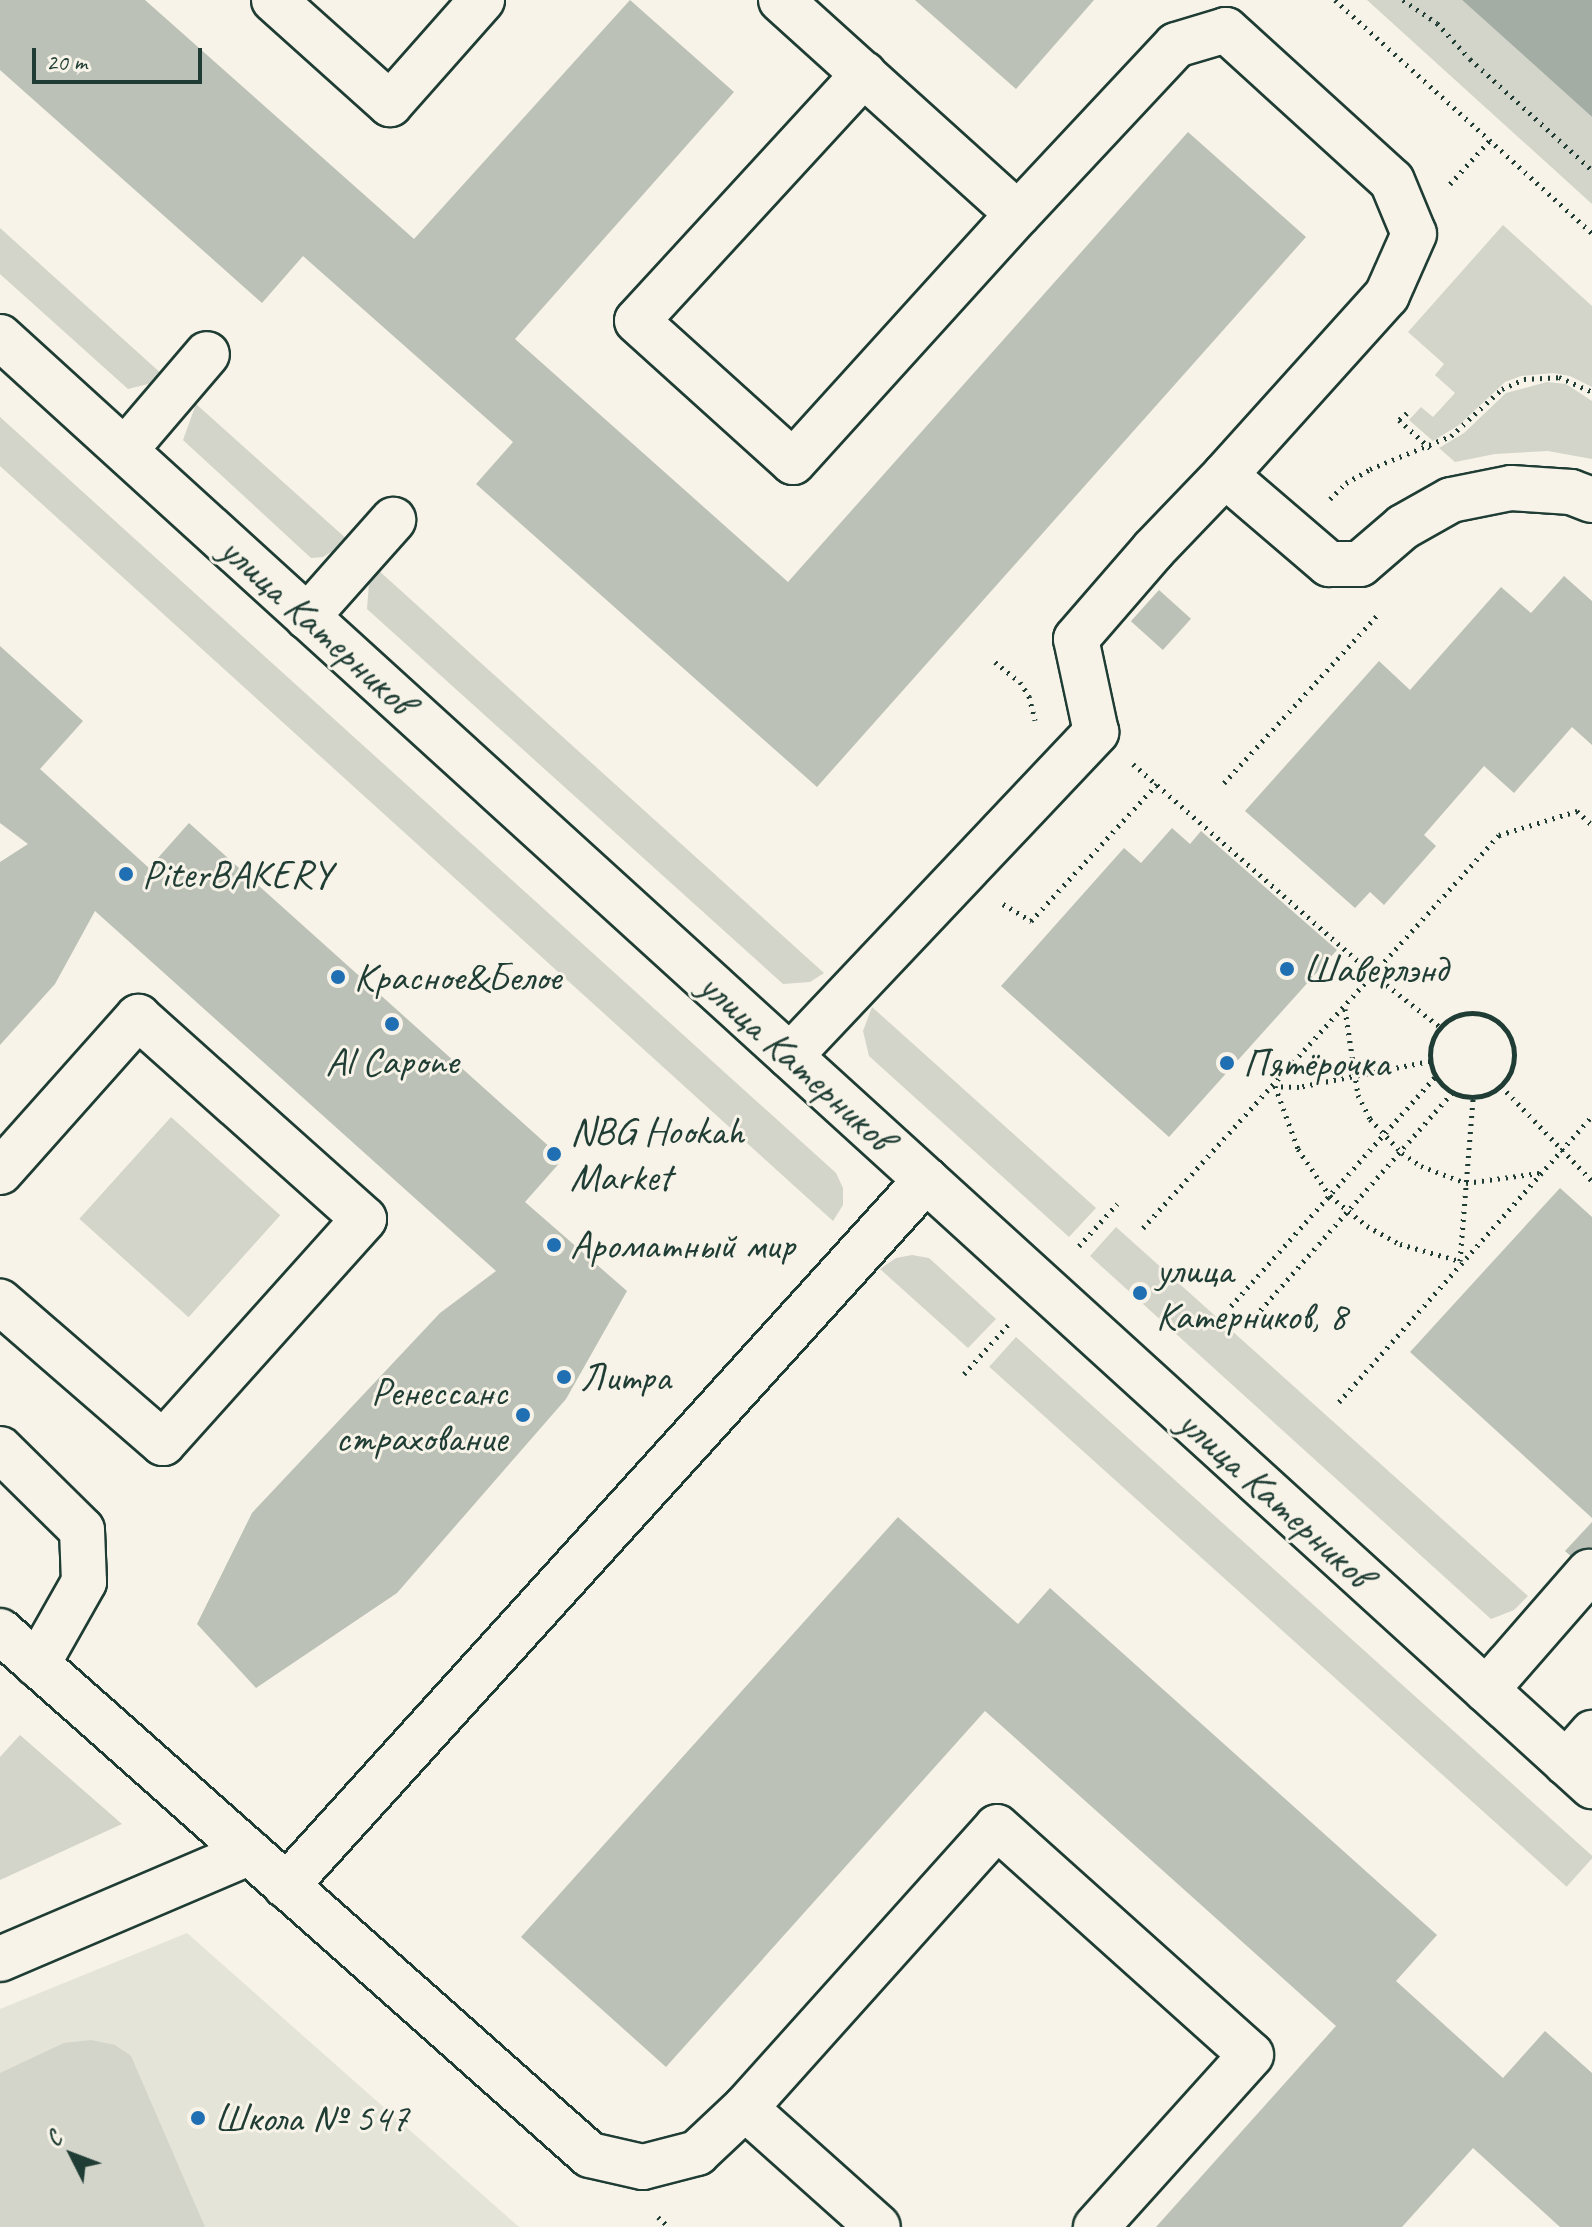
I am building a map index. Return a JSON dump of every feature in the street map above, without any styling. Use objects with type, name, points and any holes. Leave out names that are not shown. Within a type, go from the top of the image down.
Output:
[{"type":"street","points":[[274,0],[390,104],[482,0]]},
{"type":"street","points":[[781,0],[1018,214]]},
{"type":"street","points":[[790,1056],[1096,732],[1076,639],[1153,550],[1387,295],[1414,234],[1392,181],[1226,30],[1176,45],[1137,82],[793,462],[637,321],[864,74]]},
{"type":"street","name":"улица Катерников","points":[[0,337],[1486,1690],[1583,1761]]},
{"type":"street","points":[[125,450],[207,354]]},
{"type":"street","points":[[1225,475],[1329,564],[1360,564],[1403,527],[1451,500],[1511,488],[1571,492],[1592,500]]},
{"type":"street","points":[[307,617],[393,520]]},
{"type":"street","points":[[0,1172],[138,1017],[364,1219],[163,1443],[0,1302]]},
{"type":"street","points":[[286,1886],[926,1180]]},
{"type":"street","points":[[0,1449],[82,1530],[84,1582],[37,1665]]},
{"type":"street","points":[[1486,1690],[1589,1572]]},
{"type":"street","points":[[0,1631],[590,2155],[643,2167],[697,2153],[745,2108],[997,1827],[1251,2055],[1096,2227]]},
{"type":"street","points":[[0,1959],[249,1853]]},
{"type":"street","points":[[745,2108],[878,2227]]},
{"type":"path","points":[[1335,0],[1592,233]]},
{"type":"path","points":[[1403,0],[1437,23],[1470,59],[1592,170]]},
{"type":"path","points":[[1462,170],[1490,140]]},
{"type":"path","points":[[1298,536],[1346,483],[1370,469],[1429,448],[1462,429],[1502,389],[1524,379],[1559,377],[1592,392]]},
{"type":"path","points":[[1407,413],[1399,420],[1437,455]]},
{"type":"path","points":[[1224,783],[1386,606]]},
{"type":"path","points":[[1096,732],[1374,975],[1440,1027]]},
{"type":"path","points":[[995,900],[1031,921],[1157,784]]},
{"type":"path","points":[[1143,1228],[1275,1086],[1499,835],[1577,811],[1592,825]]},
{"type":"path","points":[[1345,1008],[1354,1077],[1370,1119],[1402,1153],[1421,1166],[1466,1183],[1541,1173]]},
{"type":"path","points":[[1467,1013],[1496,1020],[1514,1045],[1510,1074],[1501,1086],[1473,1098],[1452,1093],[1435,1077],[1430,1048],[1440,1027],[1467,1013]]},
{"type":"path","points":[[1275,1086],[1299,1087],[1430,1061]]},
{"type":"path","points":[[1231,1306],[1435,1077]]},
{"type":"path","points":[[1275,1086],[1298,1149],[1330,1196],[1349,1212],[1400,1244],[1460,1261]]},
{"type":"path","points":[[1501,1086],[1592,1181]]},
{"type":"path","points":[[1250,1322],[1452,1093]]},
{"type":"path","points":[[1460,1261],[1473,1098]]},
{"type":"path","points":[[1339,1402],[1460,1261],[1592,1116]]},
{"type":"path","points":[[1079,1246],[1117,1204]]},
{"type":"path","points":[[964,1374],[1008,1325]]},
{"type":"shaded area","points":[[1367,0],[1462,0],[1592,117],[1592,204]]},
{"type":"shaded area","points":[[1462,0],[1592,0],[1592,117]]},
{"type":"shaded area","points":[[1503,225],[1592,306],[1592,387],[1570,376],[1553,373],[1521,376],[1505,382],[1459,425],[1433,441],[1409,420],[1421,407],[1433,417],[1455,393],[1435,375],[1444,364],[1408,332]]},
{"type":"shaded area","points":[[0,228],[164,376],[152,383],[128,389],[0,274]]},
{"type":"shaded area","points":[[1547,382],[1566,384],[1592,401],[1592,459],[1548,451],[1495,454],[1455,462],[1439,448],[1464,433],[1506,393]]},
{"type":"shaded area","points":[[196,404],[349,541],[323,557],[311,558],[183,440]]},
{"type":"shaded area","points":[[0,417],[836,1173],[843,1188],[843,1205],[833,1221],[0,466]]},
{"type":"shaded area","points":[[377,569],[824,973],[810,982],[783,984],[367,609],[369,583]]},
{"type":"shaded area","points":[[872,1007],[1096,1208],[1069,1237],[869,1056],[863,1031]]},
{"type":"shaded area","points":[[171,1117],[280,1215],[189,1317],[79,1219]]},
{"type":"shaded area","points":[[1116,1227],[1528,1596],[1514,1610],[1491,1619],[1090,1256]]},
{"type":"shaded area","points":[[912,1255],[929,1258],[996,1319],[968,1348],[880,1269],[896,1258]]},
{"type":"shaded area","points":[[1016,1337],[1592,1856],[1567,1887],[989,1367]]},
{"type":"shaded area","points":[[20,1735],[122,1824],[0,1880],[0,1757]]},
{"type":"shaded area","name":"Школа № 547","points":[[187,1933],[519,2227],[0,2227],[0,2009]]},
{"type":"shaded area","points":[[91,2040],[115,2045],[131,2056],[205,2227],[0,2227],[0,2073],[64,2043]]},
{"type":"building","points":[[0,0],[145,0],[414,239],[630,0],[734,92],[515,339],[788,582],[1188,132],[1306,237],[817,787],[476,484],[513,442],[303,256],[262,303],[0,70]]},
{"type":"building","points":[[915,0],[1094,0],[1016,89]]},
{"type":"building","points":[[1564,576],[1592,601],[1592,745],[1572,727],[1514,793],[1484,766],[1424,835],[1436,846],[1384,905],[1370,892],[1355,908],[1245,811],[1379,661],[1410,690],[1501,587],[1531,613]]},
{"type":"building","points":[[1159,590],[1191,619],[1163,650],[1131,621]]},
{"type":"building","points":[[0,646],[83,721],[40,769],[149,868],[189,823],[563,1159],[525,1202],[627,1291],[566,1399],[397,1593],[256,1688],[197,1624],[252,1513],[440,1313],[496,1271],[95,911],[55,984],[0,1045],[0,862],[28,844],[0,823]]},
{"type":"building","points":[[1172,828],[1190,844],[1201,831],[1337,950],[1169,1137],[1001,986],[1124,848],[1141,863]]},
{"type":"building","points":[[1560,1188],[1592,1217],[1592,1518],[1410,1352]]},
{"type":"building","points":[[898,1517],[1018,1624],[1050,1588],[1437,1935],[1396,1981],[1503,2078],[1545,2031],[1592,2073],[1592,2227],[1560,2227],[1473,2148],[1402,2227],[1156,2227],[1336,2026],[985,1711],[666,2067],[521,1937]]},
{"type":"building","points":[[1592,1522],[1592,1575],[1565,1551]]},
{"type":"place","name":"PiterBAKERY","points":[[126,874]]},
{"type":"place","name":"Шаверлэнд","points":[[1287,969]]},
{"type":"place","name":"Красное&Белое","points":[[338,977]]},
{"type":"place","name":"Al Capone","points":[[392,1024]]},
{"type":"place","name":"Пятёрочка","points":[[1227,1063]]},
{"type":"place","name":"NBG Hookah Market","points":[[554,1154]]},
{"type":"place","name":"Ароматный мир","points":[[554,1245]]},
{"type":"place","name":"улица Катерников, 8","points":[[1140,1293]]},
{"type":"place","name":"Литра","points":[[564,1377]]},
{"type":"place","name":"Ренессанс страхование","points":[[523,1415]]},
{"type":"place","name":"Школа № 547","points":[[198,2118]]}]
